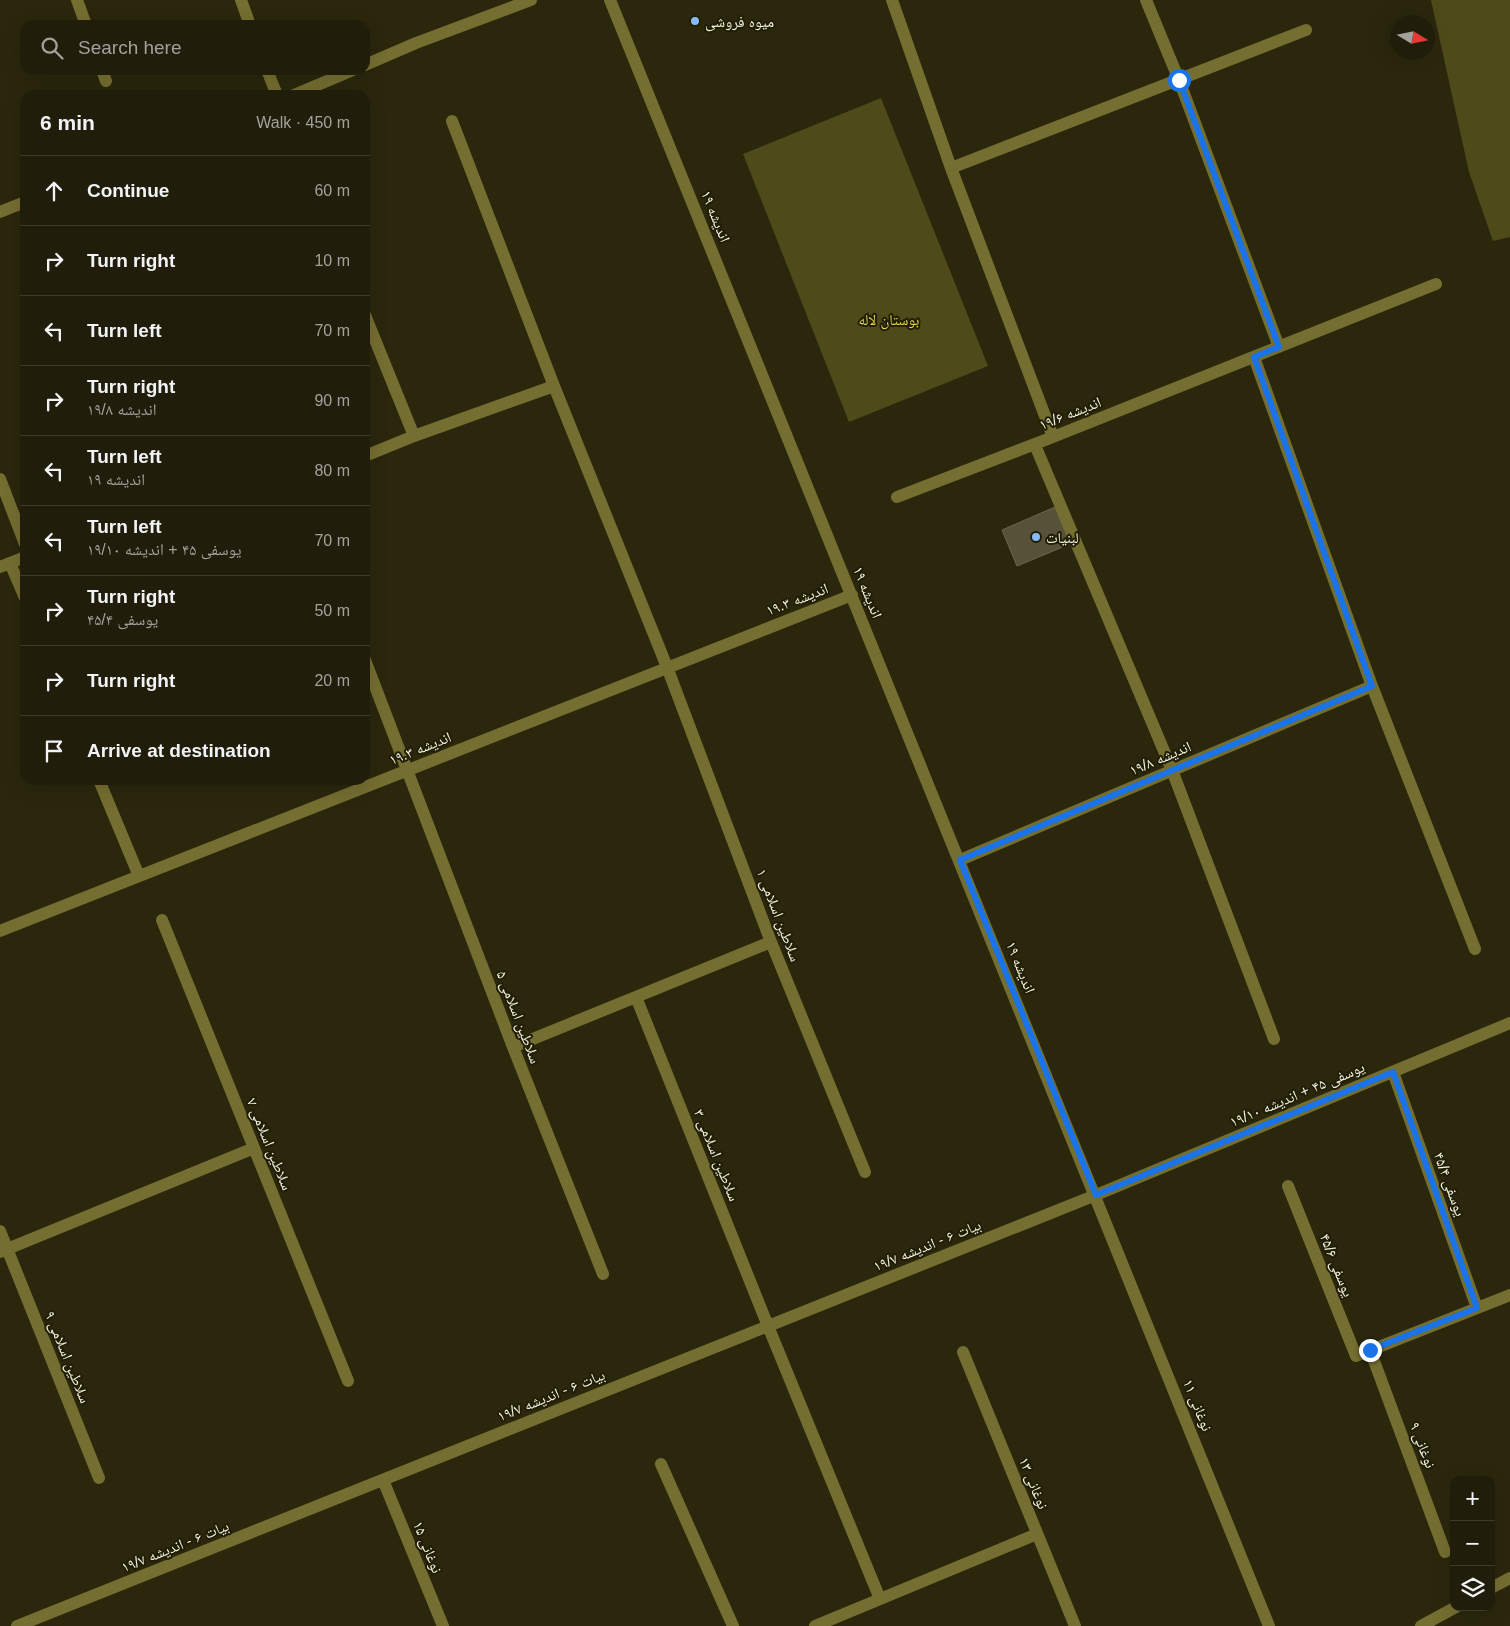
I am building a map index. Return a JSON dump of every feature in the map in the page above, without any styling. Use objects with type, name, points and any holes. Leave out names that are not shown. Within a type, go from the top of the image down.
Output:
[{"type":"street","points":[[76,0],[84,20]]},
{"type":"street","points":[[241,0],[248,20]]},
{"type":"street","points":[[370,63],[416,43],[531,0]]},
{"type":"street","name":"اندیشه ۱۹","points":[[610,0],[1096,1195]]},
{"type":"street","points":[[892,0],[951,168],[1053,437]]},
{"type":"street","points":[[1146,0],[1179,80],[1279,347]]},
{"type":"street","points":[[951,168],[1306,30]]},
{"type":"street","points":[[269,75],[275,90]]},
{"type":"street","points":[[306,90],[341,75]]},
{"type":"street","name":"سلاطین اسلامی ۱","points":[[452,120],[554,386],[667,668],[771,942],[865,1172]]},
{"type":"street","points":[[0,212],[20,204]]},
{"type":"street","name":"اندیشه ۱۹/۶","points":[[897,497],[1053,437],[1436,284]]},
{"type":"street","points":[[370,327],[414,436]]},
{"type":"street","points":[[1254,357],[1372,686],[1475,949]]},
{"type":"street","points":[[370,454],[414,436],[554,386]]},
{"type":"street","points":[[1035,444],[1172,770],[1274,1039]]},
{"type":"street","points":[[0,479],[20,531]]},
{"type":"street","points":[[20,559],[5,565],[20,590]]},
{"type":"street","name":"اندیشه ۱۹.۳","points":[[370,785],[852,595]]},
{"type":"street","name":"سلاطین اسلامی ۵","points":[[370,673],[512,1047],[603,1274]]},
{"type":"street","name":"اندیشه ۱۹/۸","points":[[960,860],[1372,686]]},
{"type":"street","points":[[101,785],[139,876]]},
{"type":"street","name":"اندیشه ۱۹.۳","points":[[0,931],[369,785]]},
{"type":"street","name":"سلاطین اسلامی ۷","points":[[162,920],[348,1381]]},
{"type":"street","points":[[512,1047],[771,942]]},
{"type":"street","name":"سلاطین اسلامی ۳","points":[[636,997],[880,1599]]},
{"type":"street","name":"یوسفی ۴۵ + اندیشه ۱۹/۱۰","points":[[1096,1195],[1510,1023]]},
{"type":"street","name":"یوسفی ۴۵/۴","points":[[1393,1072],[1477,1308]]},
{"type":"street","points":[[4,1251],[254,1148]]},
{"type":"street","name":"یوسفی ۴۵/۶","points":[[1288,1186],[1356,1356],[1370,1350]]},
{"type":"street","name":"بیات ۶ - اندیشه ۱۹/۷","points":[[18,1626],[1096,1195]]},
{"type":"street","name":"نوغانی ۱۱","points":[[1096,1195],[1269,1626]]},
{"type":"street","name":"سلاطین اسلامی ۹","points":[[0,1231],[4,1251],[99,1478]]},
{"type":"street","points":[[1370,1350],[1510,1294]]},
{"type":"street","name":"نوغانی ۹","points":[[1370,1350],[1445,1552]]},
{"type":"street","name":"نوغانی ۱۳","points":[[963,1352],[1075,1626]]},
{"type":"street","points":[[661,1464],[733,1626]]},
{"type":"street","name":"نوغانی ۱۵","points":[[383,1480],[443,1626]]},
{"type":"street","points":[[815,1626],[1037,1534]]},
{"type":"street","points":[[1495,1586],[1510,1578]]},
{"type":"street","points":[[1421,1626],[1450,1610]]},
{"type":"green space","points":[[1431,0],[1510,0],[1510,237],[1493,241],[1469,172]]},
{"type":"green space","name":"بوستان لاله","points":[[881,98],[988,366],[849,422],[743,154]]},
{"type":"building","name":"لبنیات","points":[[1055,507],[1070,544],[1017,566],[1002,530]]},
{"type":"place","name":"میوه فروشی","points":[[695,21]]},
{"type":"place","name":"لبنیات","points":[[1036,537]]},
{"type":"route","points":[[1179,80],[1279,347],[1254,357],[1372,686],[960,860],[1096,1195],[1393,1072],[1477,1308],[1370,1350]]}]
